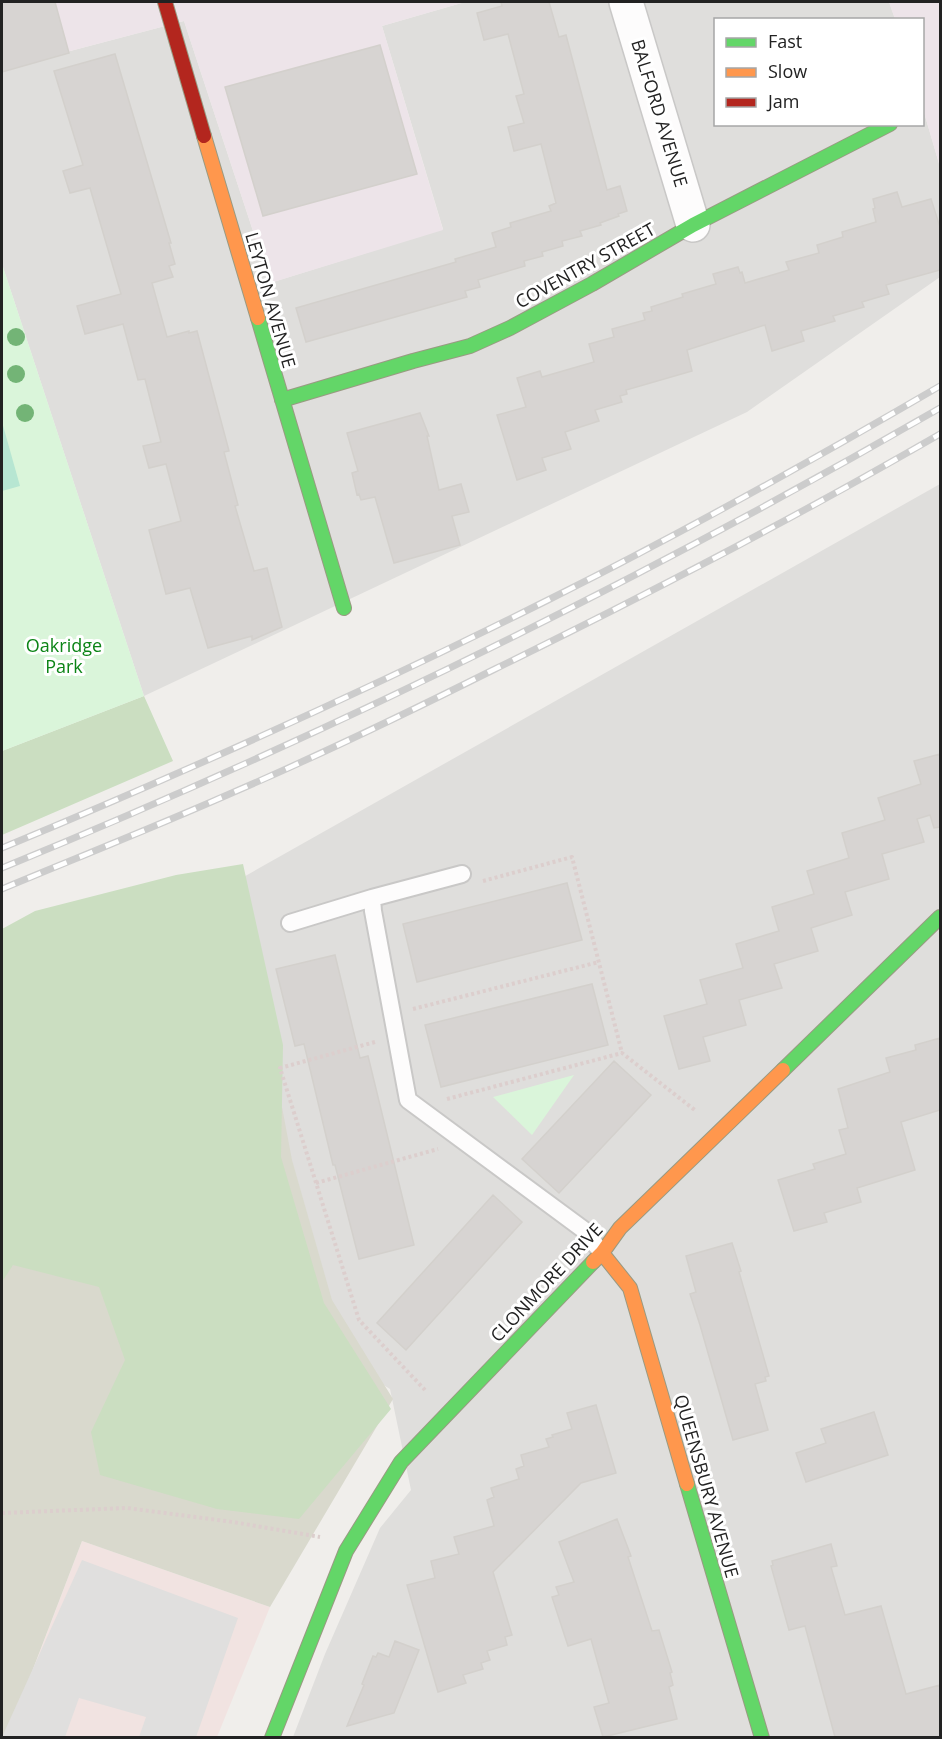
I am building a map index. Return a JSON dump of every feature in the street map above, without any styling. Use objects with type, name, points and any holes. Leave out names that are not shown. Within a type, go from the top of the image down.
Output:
[{"type":"street","name":"LEYTON AVENUE","points":[[165,2],[344,608]]},
{"type":"street","name":"BALFORD AVENUE","points":[[626,2],[693,225]]},
{"type":"street","name":"COVENTRY STREET","points":[[282,400],[471,346],[592,284],[693,225],[886,126]]},
{"type":"street","name":"CLONMORE DRIVE","points":[[272,1737],[346,1551],[401,1462],[602,1253],[620,1228],[940,917]]},
{"type":"street","name":"QUEENSBURY AVENUE","points":[[602,1253],[630,1288],[762,1737]]},
{"type":"lane","points":[[290,923],[372,898],[467,879]]},
{"type":"lane","points":[[372,898],[408,1100],[584,1230],[602,1253]]},
{"type":"path","points":[[467,879],[572,857],[622,1053],[699,1114]]},
{"type":"path","points":[[392,1015],[599,962]]},
{"type":"path","points":[[396,1036],[280,1068],[359,1320],[425,1390]]},
{"type":"path","points":[[417,1107],[622,1053]]},
{"type":"path","points":[[316,1183],[464,1142]]},
{"type":"path","points":[[2,1513],[127,1508],[233,1522],[351,1542]]},
{"type":"shaded area","points":[[2,2],[465,2],[382,26],[443,230],[270,283],[184,21],[2,69]]},
{"type":"shaded area","points":[[465,2],[889,2],[895,18],[714,18],[714,126],[924,126],[924,112],[940,167],[940,277],[747,412],[144,696],[2,264],[2,69],[184,21],[270,283],[443,229],[382,26]]},
{"type":"shaded area","points":[[889,2],[940,2],[940,167],[924,112],[924,18],[895,18]]},
{"type":"shaded area","points":[[940,484],[940,1737],[293,1737],[325,1654],[380,1528],[411,1490],[390,1389],[340,1358],[215,923],[240,879]]},
{"type":"shaded area","points":[[239,879],[292,1160],[332,1300],[393,1399],[270,1607],[82,1541],[7,1737],[2,1738],[2,979]]},
{"type":"shaded area","points":[[82,1541],[270,1607],[217,1737],[7,1738]]},
{"type":"shaded area","points":[[82,1560],[238,1618],[196,1737],[139,1737],[146,1717],[79,1698],[65,1737],[2,1737]]},
{"type":"green space","name":"Oakridge Park","points":[[2,264],[144,696],[2,751]]},
{"type":"green space","points":[[2,422],[20,486],[2,491]]},
{"type":"green space","points":[[144,696],[173,761],[2,835],[2,751]]},
{"type":"green space","points":[[243,864],[283,1045],[281,1157],[324,1303],[391,1409],[299,1519],[217,1509],[100,1475],[91,1432],[125,1360],[99,1287],[13,1265],[2,1282],[2,929],[35,911],[176,875]]},
{"type":"green space","points":[[574,1075],[532,1135],[493,1097]]},
{"type":"building","points":[[2,2],[55,2],[69,53],[2,72]]},
{"type":"building","points":[[501,2],[549,2],[559,37],[566,35],[607,190],[620,186],[627,211],[600,223],[601,225],[580,231],[582,236],[562,241],[563,246],[542,252],[543,256],[524,261],[525,266],[478,280],[480,287],[465,291],[467,297],[306,342],[296,308],[456,262],[455,259],[496,247],[492,233],[511,227],[510,223],[551,211],[549,206],[556,203],[541,144],[514,151],[508,127],[524,123],[516,96],[524,94],[508,34],[484,40],[477,13],[502,6]]},
{"type":"building","points":[[380,45],[417,174],[263,216],[225,87]]},
{"type":"building","points":[[115,54],[171,243],[169,243],[175,264],[169,266],[173,277],[152,283],[167,337],[197,331],[229,451],[224,452],[238,505],[235,506],[254,571],[267,568],[282,627],[252,640],[252,636],[208,648],[190,588],[166,594],[149,530],[181,521],[166,464],[149,468],[143,446],[161,442],[145,379],[138,380],[123,324],[85,334],[77,306],[121,294],[90,188],[70,193],[63,171],[83,165],[54,71]]},
{"type":"building","points":[[897,192],[902,207],[931,199],[940,227],[940,270],[886,285],[889,294],[862,302],[864,307],[833,316],[835,321],[801,331],[804,341],[772,351],[765,325],[687,350],[692,371],[626,390],[627,394],[620,396],[622,402],[595,410],[599,421],[565,432],[571,449],[542,458],[546,470],[517,480],[497,415],[526,407],[517,378],[540,371],[542,377],[594,362],[589,344],[614,337],[612,329],[645,320],[643,313],[652,311],[651,307],[683,297],[682,294],[716,284],[713,274],[738,267],[745,283],[789,270],[786,262],[819,253],[817,245],[843,237],[842,232],[876,222],[873,199]]},
{"type":"building","points":[[420,413],[429,436],[427,436],[439,490],[461,484],[469,512],[452,516],[460,545],[394,563],[375,497],[361,500],[359,494],[357,495],[352,473],[358,471],[347,433]]},
{"type":"building","points":[[940,754],[940,827],[934,828],[930,815],[917,819],[924,842],[882,854],[889,879],[845,892],[852,915],[811,928],[818,951],[774,964],[782,988],[739,1000],[746,1025],[703,1037],[710,1061],[679,1069],[664,1016],[707,1004],[700,980],[743,968],[736,944],[779,931],[772,907],[814,894],[807,871],[849,858],[842,833],[885,820],[878,798],[921,784],[914,761]]},
{"type":"building","points":[[567,883],[582,940],[417,982],[403,924]]},
{"type":"building","points":[[335,955],[360,1058],[368,1056],[414,1245],[359,1259],[335,1165],[333,1165],[304,1044],[295,1046],[276,969]]},
{"type":"building","points":[[592,984],[608,1045],[441,1087],[425,1025]]},
{"type":"building","points":[[940,1038],[940,1110],[901,1122],[915,1170],[857,1188],[861,1202],[824,1213],[827,1222],[794,1231],[778,1180],[815,1169],[813,1164],[846,1154],[839,1130],[848,1128],[838,1089],[890,1072],[886,1058],[916,1050],[915,1045]]},
{"type":"building","points":[[614,1061],[651,1095],[559,1193],[522,1159]]},
{"type":"building","points":[[493,1195],[522,1222],[406,1350],[377,1323]]},
{"type":"building","points":[[732,1243],[769,1376],[765,1377],[766,1381],[755,1384],[768,1430],[733,1440],[690,1294],[696,1292],[686,1256]]},
{"type":"building","points":[[596,1405],[616,1473],[581,1483],[493,1572],[512,1635],[505,1637],[507,1645],[487,1651],[490,1660],[481,1663],[483,1669],[463,1675],[466,1683],[438,1692],[407,1585],[435,1578],[431,1561],[459,1554],[454,1537],[494,1526],[487,1500],[494,1497],[491,1488],[519,1479],[516,1469],[524,1466],[521,1455],[549,1447],[546,1439],[572,1429],[567,1413]]},
{"type":"building","points":[[874,1412],[888,1455],[806,1482],[796,1453],[826,1443],[821,1429]]},
{"type":"building","points":[[617,1519],[631,1556],[628,1557],[652,1631],[659,1630],[672,1672],[670,1673],[673,1685],[669,1687],[677,1719],[603,1737],[594,1707],[609,1703],[591,1639],[568,1646],[552,1597],[559,1595],[556,1587],[574,1582],[559,1542]]},
{"type":"building","points":[[831,1544],[837,1566],[831,1567],[845,1615],[881,1606],[906,1694],[940,1685],[940,1737],[835,1737],[805,1626],[789,1630],[771,1566],[772,1561]]},
{"type":"building","points":[[395,1641],[419,1650],[394,1713],[347,1726],[373,1656],[376,1657],[378,1653],[389,1657]]},
{"type":"railway","points":[[2,848],[279,728],[484,631],[699,521],[940,386]]},
{"type":"railway","points":[[2,868],[242,765],[479,654],[711,535],[940,408]]},
{"type":"railway","points":[[2,889],[205,805],[398,717],[720,555],[940,434]]},
{"type":"traffic: fast","points":[[282,400],[470,346],[510,328],[592,284],[693,225],[886,126]]},
{"type":"traffic: fast","points":[[258,318],[344,608]]},
{"type":"traffic: fast","points":[[783,1070],[940,917]]},
{"type":"traffic: fast","points":[[272,1738],[346,1551],[401,1462],[593,1262]]},
{"type":"traffic: fast","points":[[687,1484],[762,1738]]},
{"type":"traffic: slow","points":[[204,136],[258,318]]},
{"type":"traffic: slow","points":[[593,1262],[620,1228],[783,1070]]},
{"type":"traffic: slow","points":[[602,1253],[630,1288],[687,1484]]},
{"type":"traffic: jam","points":[[165,2],[204,136]]}]
